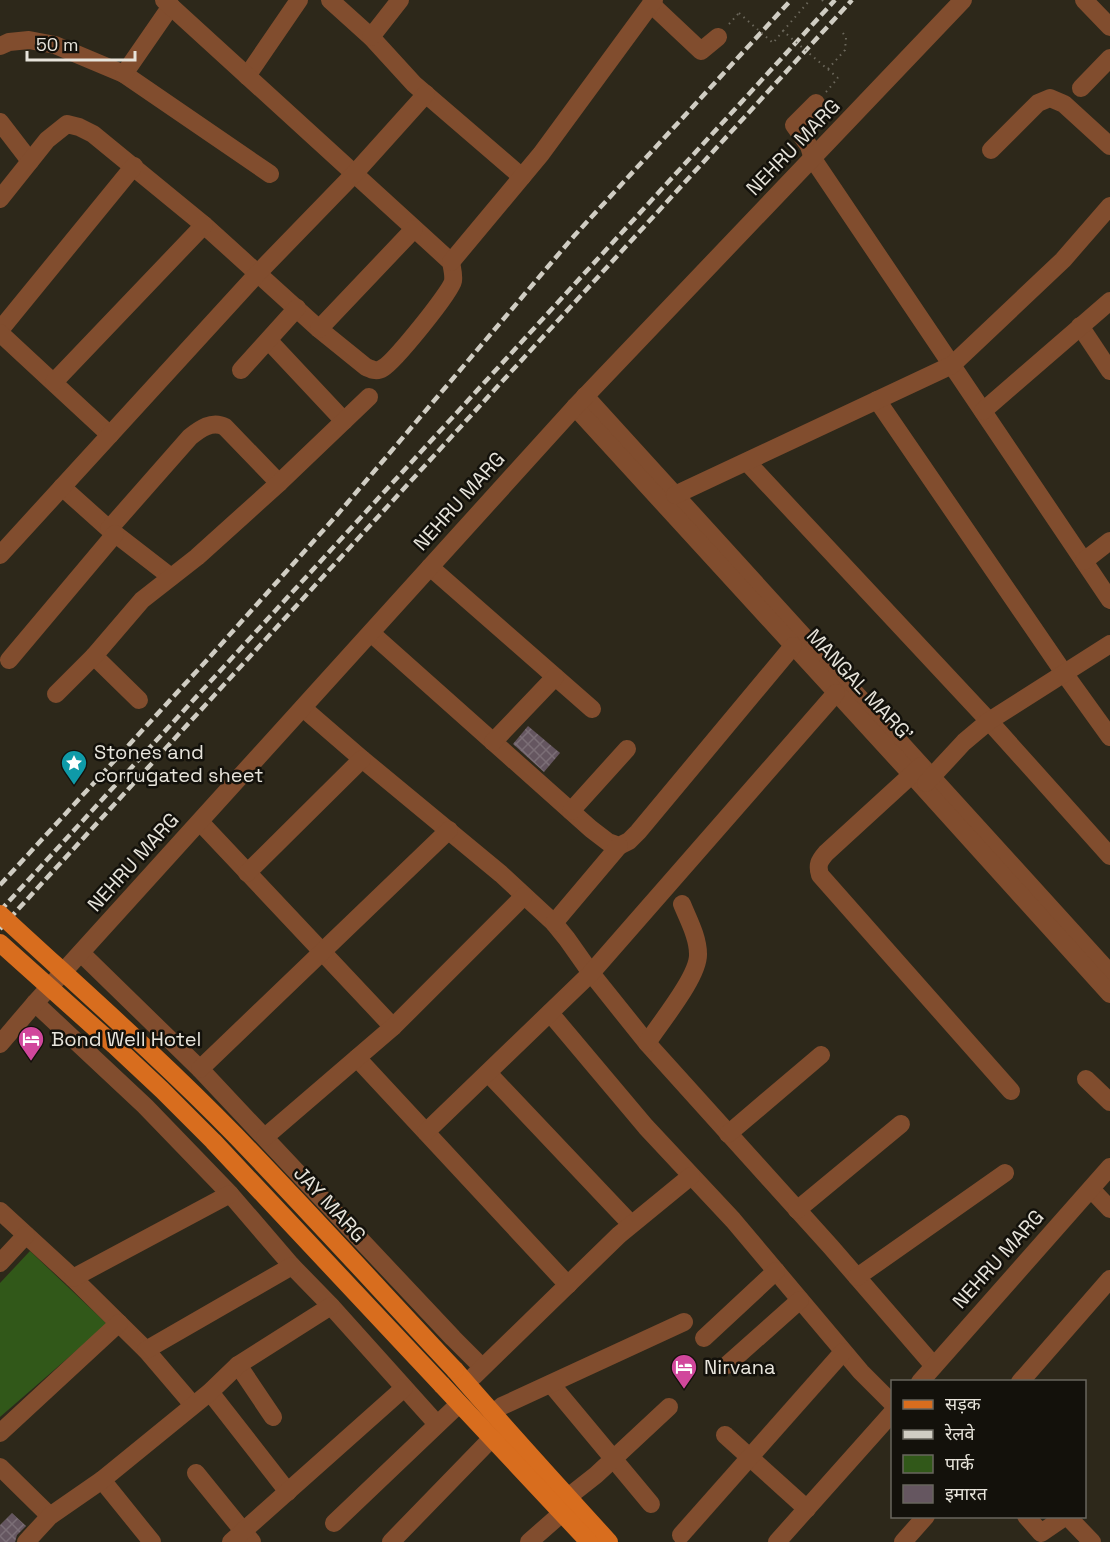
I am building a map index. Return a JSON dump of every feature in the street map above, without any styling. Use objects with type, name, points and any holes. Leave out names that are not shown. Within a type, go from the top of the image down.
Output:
[{"type":"main road","name":"JAY MARG","points":[[0,914],[234,1134],[455,1370],[565,1505],[589,1542]]},
{"type":"main road","name":"JAY MARG","points":[[0,943],[162,1090],[213,1141],[492,1438],[609,1542]]},
{"type":"street","points":[[247,76],[299,0]]},
{"type":"street","points":[[330,0],[370,37],[414,84],[522,177]]},
{"type":"street","points":[[370,37],[400,0]]},
{"type":"street","name":"NEHRU MARG","points":[[0,1044],[580,402],[963,0]]},
{"type":"street","points":[[1084,0],[1110,27]]},
{"type":"street","points":[[451,262],[541,154],[652,2],[701,51],[718,37]]},
{"type":"street","points":[[0,200],[46,140],[67,124],[79,128],[93,134],[134,166],[366,367],[375,371],[383,369],[391,362],[445,297],[454,279],[451,262],[167,3],[124,75]]},
{"type":"street","points":[[0,46],[9,42],[29,40],[55,45],[124,75],[270,174]]},
{"type":"street","points":[[1081,88],[1110,58]]},
{"type":"street","points":[[0,555],[258,273],[354,174],[426,94]]},
{"type":"street","points":[[991,150],[1038,103],[1050,98],[1064,104],[1110,146]]},
{"type":"street","points":[[816,103],[794,125],[809,146],[813,159],[1110,600]]},
{"type":"street","points":[[0,122],[30,161]]},
{"type":"street","points":[[110,435],[0,332],[134,166]]},
{"type":"street","points":[[675,495],[952,365],[1063,260],[1110,206]]},
{"type":"street","points":[[54,382],[204,225]]},
{"type":"street","points":[[319,328],[414,229]]},
{"type":"street","points":[[983,411],[1110,301]]},
{"type":"street","points":[[241,370],[297,308]]},
{"type":"street","points":[[1080,326],[1110,371]]},
{"type":"street","points":[[268,341],[344,421]]},
{"type":"street","points":[[56,694],[94,656],[142,600],[197,557],[369,397]]},
{"type":"street","points":[[877,400],[1064,673],[1110,736]]},
{"type":"street","points":[[580,402],[675,495],[922,776],[1110,973]]},
{"type":"street","name":"MANGAL MARG'","points":[[580,402],[793,646],[836,693],[922,776],[1110,994]]},
{"type":"street","points":[[9,660],[190,437],[201,429],[212,424],[225,427],[279,483]]},
{"type":"street","points":[[747,462],[989,721],[1110,856]]},
{"type":"street","points":[[62,487],[112,531],[171,577]]},
{"type":"street","points":[[1084,561],[1110,541]]},
{"type":"street","points":[[430,567],[592,709]]},
{"type":"street","points":[[371,633],[591,829],[608,842],[619,846]]},
{"type":"street","points":[[1011,1091],[820,875],[819,860],[989,721],[1110,644]]},
{"type":"street","points":[[554,923],[619,846],[629,841],[638,832],[793,646]]},
{"type":"street","points":[[94,656],[139,700]]},
{"type":"street","points":[[493,742],[555,677]]},
{"type":"street","points":[[426,1132],[591,973],[836,693]]},
{"type":"street","points":[[303,708],[501,874],[554,923],[647,1042],[857,1277],[926,1377]]},
{"type":"street","points":[[571,811],[627,748]]},
{"type":"street","points":[[247,873],[363,759]]},
{"type":"street","points":[[200,822],[393,1027]]},
{"type":"street","points":[[200,1069],[449,830]]},
{"type":"street","points":[[265,1137],[393,1027],[524,896]]},
{"type":"street","points":[[647,1042],[693,975],[698,960],[696,942],[682,904]]},
{"type":"street","points":[[81,953],[200,1069],[482,1367]]},
{"type":"street","points":[[35,1003],[145,1106],[230,1194],[292,1266],[332,1306],[437,1424]]},
{"type":"street","points":[[550,1013],[646,1127],[733,1220],[843,1352],[891,1402]]},
{"type":"street","points":[[728,1134],[821,1055]]},
{"type":"street","points":[[357,1058],[568,1285]]},
{"type":"street","points":[[488,1072],[631,1224]]},
{"type":"street","points":[[1086,1079],[1110,1102]]},
{"type":"street","points":[[797,1210],[901,1124]]},
{"type":"street","name":"NEHRU MARG","points":[[926,1377],[1110,1167]]},
{"type":"street","points":[[857,1277],[1005,1173]]},
{"type":"street","points":[[467,1384],[631,1224],[691,1176]]},
{"type":"street","points":[[1091,1189],[1110,1209]]},
{"type":"street","points":[[73,1278],[230,1194]]},
{"type":"street","points":[[0,1211],[73,1278],[146,1350],[193,1405]]},
{"type":"street","points":[[0,1263],[26,1235]]},
{"type":"street","points":[[146,1350],[292,1266]]},
{"type":"street","points":[[704,1338],[776,1271]]},
{"type":"street","points":[[1022,1380],[1110,1279]]},
{"type":"street","points":[[728,1365],[800,1300]]},
{"type":"street","points":[[26,1542],[50,1516],[102,1480],[210,1392],[238,1365],[332,1306]]},
{"type":"street","points":[[492,1414],[502,1406],[684,1322]]},
{"type":"street","points":[[0,1433],[119,1323]]},
{"type":"street","points":[[681,1535],[843,1352]]},
{"type":"street","points":[[238,1365],[273,1417]]},
{"type":"street","points":[[551,1384],[651,1504]]},
{"type":"street","points":[[196,1473],[242,1539],[288,1492],[404,1388]]},
{"type":"street","points":[[210,1392],[288,1492]]},
{"type":"street","points":[[334,1522],[459,1404]]},
{"type":"street","points":[[529,1542],[669,1407]]},
{"type":"street","points":[[777,1542],[891,1414]]},
{"type":"street","points":[[725,1435],[807,1509]]},
{"type":"street","points":[[391,1542],[492,1438]]},
{"type":"street","points":[[0,1467],[50,1516]]},
{"type":"street","points":[[102,1480],[152,1542]]},
{"type":"street","points":[[903,1542],[924,1518]]},
{"type":"street","points":[[1028,1518],[1041,1533],[1064,1518]]},
{"type":"street","points":[[1069,1518],[1092,1542]]},
{"type":"path","points":[[739,13],[773,43],[810,0]]},
{"type":"path","points":[[783,31],[838,78]]},
{"type":"path","points":[[828,69],[845,50],[846,38],[843,33]]},
{"type":"green space","points":[[30,1251],[107,1324],[0,1417],[0,1283]]},
{"type":"building","points":[[528,726],[560,753],[544,772],[513,744]]},
{"type":"building","points":[[12,1513],[26,1526],[17,1535],[15,1542],[0,1542],[0,1525]]},
{"type":"railway","points":[[0,885],[337,515],[574,236],[791,0]]},
{"type":"railway","points":[[0,911],[835,0]]},
{"type":"railway","points":[[0,929],[852,0]]},
{"type":"place","name":"Stones and corrugated sheet","points":[[74,786]]},
{"type":"place","name":"Bond Well Hotel","points":[[31,1062]]},
{"type":"place","name":"Nirvana","points":[[684,1390]]}]
